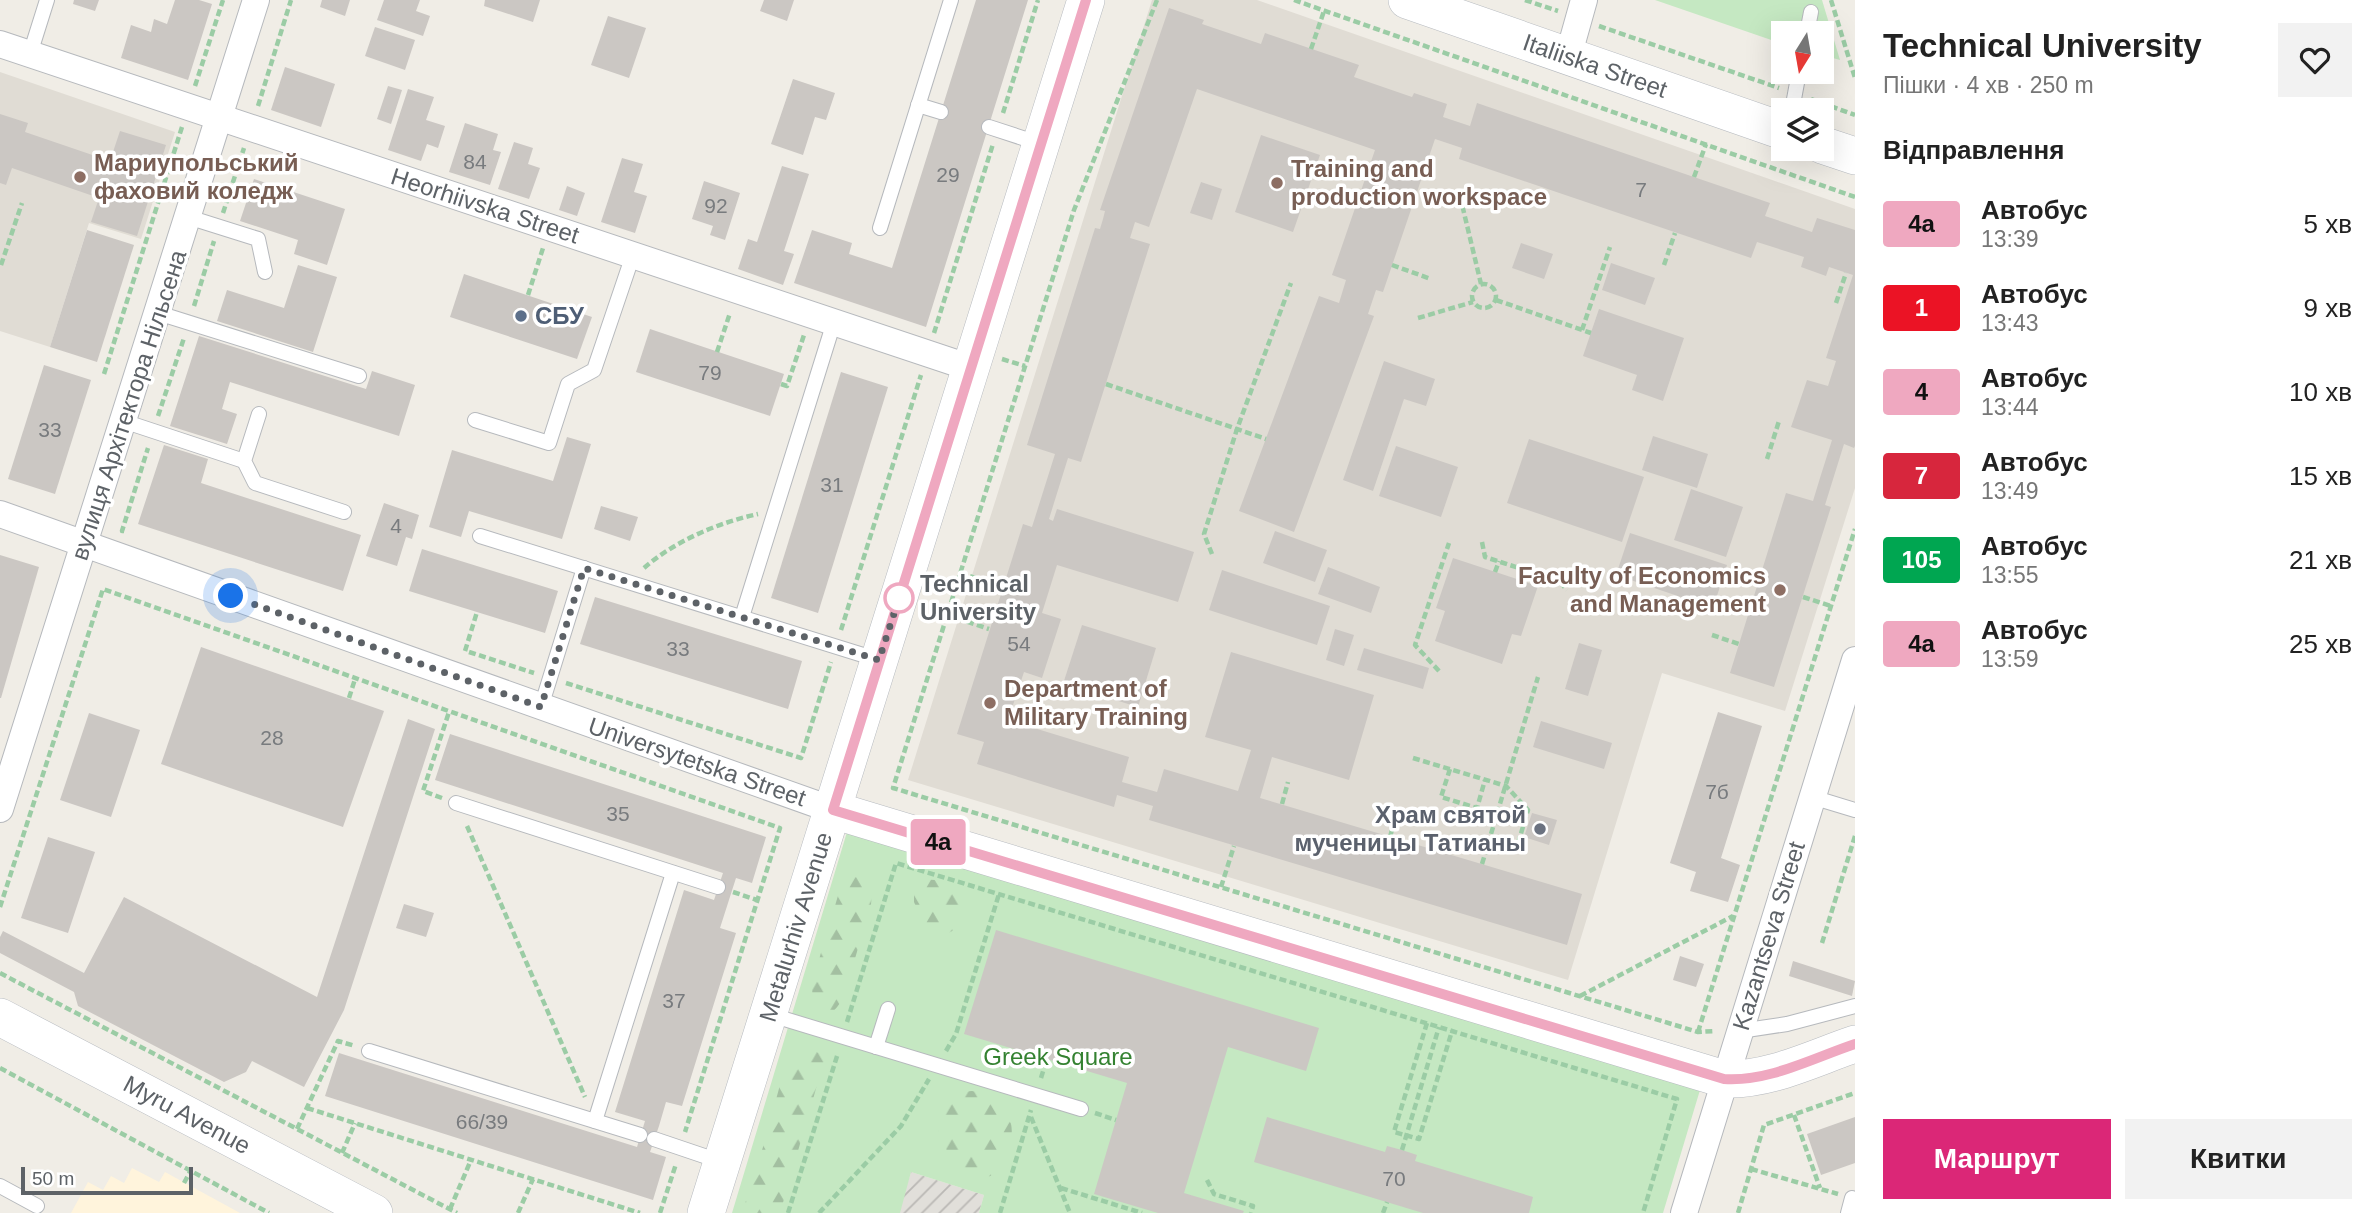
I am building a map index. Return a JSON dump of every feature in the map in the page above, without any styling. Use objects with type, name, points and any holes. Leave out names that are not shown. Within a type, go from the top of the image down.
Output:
[{"type":"main road","name":"Metalurhiv Avenue","points":[[706,1213],[1086,0]]},
{"type":"main road","name":"Italiiska Street","points":[[1407,0],[1771,127]]},
{"type":"main road","points":[[1834,149],[1855,156]]},
{"type":"main road","name":"Universytetska Street","points":[[833,810],[1724,1079],[1761,1077],[1855,1044]]},
{"type":"main road","name":"Myru Avenue","points":[[0,1017],[374,1213]]},
{"type":"street","name":"вулиця Архітектора Нільсена","points":[[0,809],[257,0]]},
{"type":"street","points":[[1568,57],[1581,9]]},
{"type":"street","name":"Heorhiivska Street","points":[[0,44],[971,368]]},
{"type":"street","name":"Universytetska Street","points":[[0,514],[833,810]]},
{"type":"street","name":"Kazantseva Street","points":[[1684,1213],[1855,660]]},
{"type":"lane","points":[[30,54],[47,0]]},
{"type":"lane","points":[[880,228],[951,0]]},
{"type":"lane","points":[[1809,21],[1811,12]]},
{"type":"lane","points":[[1794,98],[1797,84]]},
{"type":"lane","points":[[918,105],[941,113]]},
{"type":"lane","points":[[989,127],[1041,144]]},
{"type":"lane","points":[[188,217],[258,239],[265,272]]},
{"type":"lane","points":[[475,420],[549,443],[568,384],[594,370],[633,255]]},
{"type":"lane","points":[[158,313],[359,376]]},
{"type":"lane","points":[[742,617],[834,322]]},
{"type":"lane","points":[[259,414],[244,461],[255,483],[344,512]]},
{"type":"lane","points":[[123,421],[244,461]]},
{"type":"lane","points":[[480,536],[879,660]]},
{"type":"lane","points":[[541,707],[584,568]]},
{"type":"lane","points":[[1812,797],[1855,810]]},
{"type":"lane","points":[[456,803],[725,890]]},
{"type":"lane","points":[[595,1121],[673,873]]},
{"type":"lane","points":[[1740,1031],[1787,1024],[1855,1006]]},
{"type":"lane","points":[[876,1047],[888,1009]]},
{"type":"lane","points":[[768,1014],[1081,1109]]},
{"type":"lane","points":[[369,1051],[722,1162]]},
{"type":"lane","points":[[0,1186],[37,1206]]},
{"type":"path","points":[[104,374],[223,0]]},
{"type":"path","points":[[256,113],[291,0]]},
{"type":"path","points":[[1157,0],[1074,210],[893,788],[1698,1032],[1855,529]]},
{"type":"path","points":[[1294,0],[1855,197]]},
{"type":"path","points":[[1525,0],[1581,9],[1855,115]]},
{"type":"path","points":[[1831,0],[1855,78]]},
{"type":"path","points":[[1311,48],[1324,11]]},
{"type":"path","points":[[1694,177],[1706,145]]},
{"type":"path","points":[[1460,196],[1481,284]]},
{"type":"path","points":[[1,265],[22,203]]},
{"type":"path","points":[[1664,265],[1675,233]]},
{"type":"path","points":[[528,295],[545,244]]},
{"type":"path","points":[[1582,330],[1611,247]]},
{"type":"path","points":[[1392,265],[1432,279]]},
{"type":"path","points":[[1836,303],[1846,273]]},
{"type":"path","points":[[1212,554],[1204,534],[1237,429],[1291,283]]},
{"type":"path","points":[[1481,284],[1493,288],[1496,300]]},
{"type":"path","points":[[1473,302],[1472,291],[1481,284]]},
{"type":"path","points":[[1496,300],[1591,332]]},
{"type":"path","points":[[1418,318],[1473,302],[1483,308],[1491,306],[1496,300]]},
{"type":"path","points":[[717,352],[732,306]]},
{"type":"path","points":[[781,384],[787,386],[806,331]]},
{"type":"path","points":[[1106,384],[1266,439]]},
{"type":"path","points":[[1767,459],[1779,421]]},
{"type":"path","points":[[628,582],[656,558],[681,542],[742,518],[776,510]]},
{"type":"path","points":[[1482,542],[1485,557],[1559,581],[1567,590]]},
{"type":"path","points":[[1439,671],[1415,645],[1449,543]]},
{"type":"path","points":[[1496,572],[1499,561]]},
{"type":"path","points":[[960,573],[1003,587]]},
{"type":"path","points":[[0,906],[103,589],[780,828],[660,1213]]},
{"type":"path","points":[[1802,597],[1831,606]]},
{"type":"path","points":[[465,651],[477,612]]},
{"type":"path","points":[[947,615],[989,629]]},
{"type":"path","points":[[1712,635],[1739,644]]},
{"type":"path","points":[[455,648],[801,758]]},
{"type":"path","points":[[1482,864],[1538,677]]},
{"type":"path","points":[[349,698],[355,679]]},
{"type":"path","points":[[423,792],[449,712]]},
{"type":"path","points":[[1413,758],[1506,786],[1528,810],[1516,850]]},
{"type":"path","points":[[1450,769],[1441,797],[1476,808],[1485,780]]},
{"type":"path","points":[[1282,804],[1288,782]]},
{"type":"path","points":[[456,803],[595,1121]]},
{"type":"path","points":[[1390,836],[1396,814]]},
{"type":"path","points":[[1822,943],[1855,836]]},
{"type":"path","points":[[1221,887],[1234,846]]},
{"type":"path","points":[[896,863],[1677,1099],[1643,1213]]},
{"type":"path","points":[[725,890],[757,900]]},
{"type":"path","points":[[819,1213],[901,1126],[956,1034],[999,894]]},
{"type":"path","points":[[1580,996],[1734,916]]},
{"type":"path","points":[[0,973],[457,1213]]},
{"type":"path","points":[[1427,1023],[1394,1132],[1419,1139],[1452,1031]]},
{"type":"path","points":[[1402,1150],[1439,1027]]},
{"type":"path","points":[[297,1129],[338,1041]]},
{"type":"path","points":[[1000,1213],[1047,1058]]},
{"type":"path","points":[[0,1068],[269,1213]]},
{"type":"path","points":[[1738,1213],[1764,1125],[1855,1093]]},
{"type":"path","points":[[307,1108],[640,1213]]},
{"type":"path","points":[[1030,1115],[1070,1213]]},
{"type":"path","points":[[1794,1115],[1821,1189]]},
{"type":"path","points":[[342,1153],[355,1123]]},
{"type":"path","points":[[450,1209],[471,1160]]},
{"type":"path","points":[[1751,1169],[1821,1189],[1853,1202]]},
{"type":"path","points":[[184,1183],[191,1170]]},
{"type":"path","points":[[518,1213],[533,1179]]},
{"type":"path","points":[[1207,1180],[1214,1194],[1253,1206],[1251,1213]]},
{"type":"path","points":[[1060,1188],[1142,1213]]},
{"type":"path","points":[[1383,1213],[1387,1202]]},
{"type":"shaded area","points":[[1152,0],[1257,0],[1855,209],[1855,488],[1785,711],[1662,673],[1568,980],[908,780]]},
{"type":"shaded area","name":"Мариупольський фаховий коледж","points":[[0,72],[175,132],[141,239],[89,223],[50,347],[0,331]]},
{"type":"shaded area","points":[[132,1168],[159,1182],[165,1172],[240,1213],[71,1213],[88,1182],[103,1190],[111,1176],[124,1183]]},
{"type":"shaded area","points":[[911,1172],[984,1195],[979,1213],[898,1213]]},
{"type":"green space","points":[[1655,0],[1822,0],[1828,21],[1771,21],[1771,40]]},
{"type":"green space","points":[[1834,40],[1840,60],[1834,58]]},
{"type":"green space","name":"Greek Square","points":[[847,832],[1700,1090],[1663,1213],[979,1213],[984,1195],[911,1172],[900,1213],[732,1213]]},
{"type":"green space","points":[[856,877],[870,887],[871,904],[844,996],[832,1012],[822,1013],[814,1002],[812,983],[840,889],[846,879]]},
{"type":"green space","points":[[923,880],[946,882],[960,889],[966,900],[965,913],[959,924],[950,932],[938,935],[926,929],[914,902],[914,887]]},
{"type":"green space","points":[[805,1046],[821,1054],[824,1061],[780,1213],[742,1213],[783,1074],[791,1053],[798,1047]]},
{"type":"green space","points":[[972,1091],[997,1101],[1010,1117],[1012,1128],[1008,1151],[1002,1164],[990,1176],[976,1177],[962,1169],[950,1156],[941,1139],[937,1122],[940,1106],[951,1095]]},
{"type":"building","points":[[74,0],[99,0],[95,11],[73,4]]},
{"type":"building","points":[[175,0],[199,0],[212,4],[188,80],[121,58],[131,25],[151,32],[154,19],[167,24]]},
{"type":"building","points":[[322,0],[350,0],[345,16],[320,7]]},
{"type":"building","points":[[384,0],[420,0],[416,11],[430,16],[423,36],[377,20]]},
{"type":"building","points":[[485,0],[540,0],[533,22],[484,6]]},
{"type":"building","points":[[764,0],[794,0],[787,21],[760,11]]},
{"type":"building","points":[[976,0],[1028,0],[926,327],[794,283],[812,230],[852,243],[849,254],[892,268]]},
{"type":"building","points":[[1169,8],[1204,20],[1202,24],[1261,44],[1265,33],[1359,65],[1354,77],[1412,97],[1414,93],[1447,104],[1443,117],[1470,126],[1477,103],[1770,203],[1765,216],[1812,232],[1817,218],[1855,230],[1855,446],[1854,448],[1844,444],[1825,505],[1831,507],[1774,687],[1730,673],[1786,493],[1813,501],[1832,440],[1791,427],[1807,380],[1828,386],[1836,361],[1826,358],[1853,275],[1829,267],[1826,276],[1801,267],[1804,257],[1757,242],[1751,258],[1459,159],[1462,148],[1435,139],[1383,292],[1376,290],[1368,314],[1374,316],[1294,532],[1239,511],[1319,296],[1339,303],[1346,280],[1332,275],[1375,150],[1197,89],[1149,227],[1135,222],[1130,238],[1150,244],[1081,462],[1068,458],[1049,519],[1053,521],[1057,509],[1194,552],[1178,602],[1057,565],[1042,613],[1061,619],[1042,678],[1024,672],[1008,720],[1129,757],[1122,782],[1157,792],[1164,769],[1238,791],[1251,750],[1205,737],[1231,652],[1374,695],[1349,780],[1272,757],[1260,798],[1582,894],[1567,945],[1149,820],[1153,806],[1117,795],[1114,807],[977,764],[984,742],[957,734],[1023,524],[1032,527],[1055,454],[1027,445],[1095,228],[1100,229],[1105,211],[1100,210]]},
{"type":"building","points":[[608,16],[646,28],[629,78],[591,65]]},
{"type":"building","points":[[375,27],[415,40],[405,70],[365,56]]},
{"type":"building","points":[[285,67],[335,84],[321,127],[271,110]]},
{"type":"building","points":[[793,79],[835,93],[826,120],[815,117],[803,155],[771,144]]},
{"type":"building","points":[[388,86],[402,90],[391,124],[377,119]]},
{"type":"building","points":[[408,89],[434,97],[426,120],[445,126],[438,148],[427,144],[421,161],[388,150]]},
{"type":"building","points":[[0,114],[28,123],[25,132],[110,161],[120,131],[166,145],[137,236],[91,222],[99,198],[12,168],[6,185],[0,183]]},
{"type":"building","points":[[465,123],[498,134],[493,150],[501,152],[490,185],[449,172]]},
{"type":"building","points":[[1261,135],[1320,155],[1293,232],[1235,212]]},
{"type":"building","points":[[514,142],[533,148],[528,164],[540,168],[529,199],[498,189]]},
{"type":"building","points":[[622,158],[643,164],[634,192],[647,196],[635,233],[601,222]]},
{"type":"building","points":[[782,166],[809,174],[784,251],[794,254],[783,285],[738,269],[748,239],[757,242]]},
{"type":"building","points":[[254,179],[345,209],[327,265],[294,254],[298,240],[240,221]]},
{"type":"building","points":[[704,181],[740,193],[725,240],[710,235],[713,226],[692,219]]},
{"type":"building","points":[[1201,182],[1222,189],[1212,220],[1190,213]]},
{"type":"building","points":[[567,186],[585,193],[577,216],[559,210]]},
{"type":"building","points":[[87,230],[134,245],[97,362],[50,347]]},
{"type":"building","points":[[1521,243],[1553,254],[1544,279],[1512,268]]},
{"type":"building","points":[[1611,263],[1655,278],[1645,305],[1602,290]]},
{"type":"building","points":[[298,265],[337,277],[313,352],[217,321],[227,290],[284,308]]},
{"type":"building","points":[[464,274],[592,317],[577,359],[450,317]]},
{"type":"building","points":[[1599,309],[1684,338],[1663,401],[1632,390],[1637,375],[1583,356]]},
{"type":"building","points":[[650,329],[784,374],[770,416],[636,372]]},
{"type":"building","points":[[199,336],[366,389],[372,371],[415,385],[399,436],[230,382],[222,409],[237,414],[227,444],[170,426]]},
{"type":"building","points":[[1384,361],[1435,379],[1426,406],[1404,399],[1373,491],[1343,480]]},
{"type":"building","points":[[44,365],[91,380],[55,494],[8,479]]},
{"type":"building","points":[[841,372],[888,387],[818,613],[771,598]]},
{"type":"building","points":[[1653,436],[1708,454],[1697,488],[1642,470]]},
{"type":"building","points":[[567,437],[591,444],[562,539],[469,511],[461,537],[429,527],[452,450],[553,481]]},
{"type":"building","points":[[1529,439],[1644,477],[1622,542],[1507,503]]},
{"type":"building","points":[[164,445],[208,459],[201,483],[361,535],[343,591],[138,524]]},
{"type":"building","points":[[1396,446],[1458,467],[1441,517],[1379,496]]},
{"type":"building","points":[[1691,489],[1743,507],[1726,557],[1674,540]]},
{"type":"building","points":[[384,503],[419,515],[412,539],[406,537],[397,566],[366,556]]},
{"type":"building","points":[[601,506],[638,517],[630,541],[594,529]]},
{"type":"building","points":[[1275,531],[1327,550],[1315,582],[1263,563]]},
{"type":"building","points":[[1630,533],[1727,565],[1713,608],[1616,575]]},
{"type":"building","points":[[422,549],[558,591],[545,633],[409,591]]},
{"type":"building","points":[[0,555],[39,567],[1,698],[0,698]]},
{"type":"building","points":[[1453,558],[1538,586],[1521,636],[1512,634],[1502,664],[1435,641],[1445,611],[1436,608]]},
{"type":"building","points":[[1328,567],[1380,587],[1371,613],[1318,594]]},
{"type":"building","points":[[1222,570],[1330,606],[1317,645],[1209,610]]},
{"type":"building","points":[[595,597],[802,661],[788,709],[580,644]]},
{"type":"building","points":[[1082,625],[1156,648],[1138,707],[1063,684]]},
{"type":"building","points":[[1335,629],[1354,635],[1344,666],[1326,660]]},
{"type":"building","points":[[1579,643],[1602,650],[1588,696],[1565,689]]},
{"type":"building","points":[[201,647],[384,711],[343,827],[161,764]]},
{"type":"building","points":[[1364,648],[1429,668],[1423,689],[1357,670]]},
{"type":"building","points":[[1718,712],[1762,726],[1721,858],[1740,865],[1728,902],[1690,891],[1696,872],[1670,863]]},
{"type":"building","points":[[89,713],[140,730],[111,817],[60,800]]},
{"type":"building","points":[[408,719],[435,729],[344,1010],[304,1087],[252,1061],[246,1072],[224,1082],[78,1006],[74,992],[0,953],[0,937],[3,931],[84,973],[124,897],[317,997]]},
{"type":"building","points":[[1541,721],[1612,743],[1604,769],[1533,747]]},
{"type":"building","points":[[450,734],[766,837],[752,883],[736,878],[720,928],[736,933],[682,1106],[666,1102],[650,1152],[666,1157],[653,1200],[325,1096],[339,1053],[637,1147],[645,1121],[615,1112],[684,890],[714,900],[723,873],[435,780]]},
{"type":"building","name":"Храм святой мученицы Татианы","points":[[1532,813],[1557,820],[1549,845],[1524,837]]},
{"type":"building","points":[[48,837],[95,852],[68,933],[21,918]]},
{"type":"building","points":[[404,904],[434,913],[426,937],[396,928]]},
{"type":"building","points":[[996,930],[1319,1028],[1306,1071],[1228,1047],[1184,1193],[1244,1211],[1243,1213],[1158,1213],[1094,1194],[1127,1083],[964,1034]]},
{"type":"building","points":[[1680,956],[1704,964],[1696,987],[1673,980]]},
{"type":"building","points":[[1793,961],[1855,981],[1852,996],[1789,976]]},
{"type":"building","points":[[1267,1117],[1385,1152],[1387,1146],[1402,1150],[1417,1155],[1415,1161],[1533,1197],[1529,1213],[1423,1213],[1254,1162]]},
{"type":"building","points":[[1855,1117],[1855,1163],[1821,1175],[1807,1134]]},
{"type":"bus line","name":"4а","points":[[1086,0],[833,810],[1724,1079],[1761,1077],[1855,1044]]},
{"type":"place","name":"Мариупольський фаховий коледж","points":[[80,177]]},
{"type":"place","name":"Training and production workspace","points":[[1277,183]]},
{"type":"place","name":"СБУ","points":[[521,316]]},
{"type":"place","name":"Faculty of Economics and Management","points":[[1780,590]]},
{"type":"place","name":"Technical University","points":[[899,598]]},
{"type":"place","name":"Department of Military Training","points":[[990,703]]},
{"type":"place","name":"Храм святой мученицы Татианы","points":[[1540,829]]},
{"type":"route","points":[[231,596],[541,707],[584,568],[879,660],[899,598]]}]
